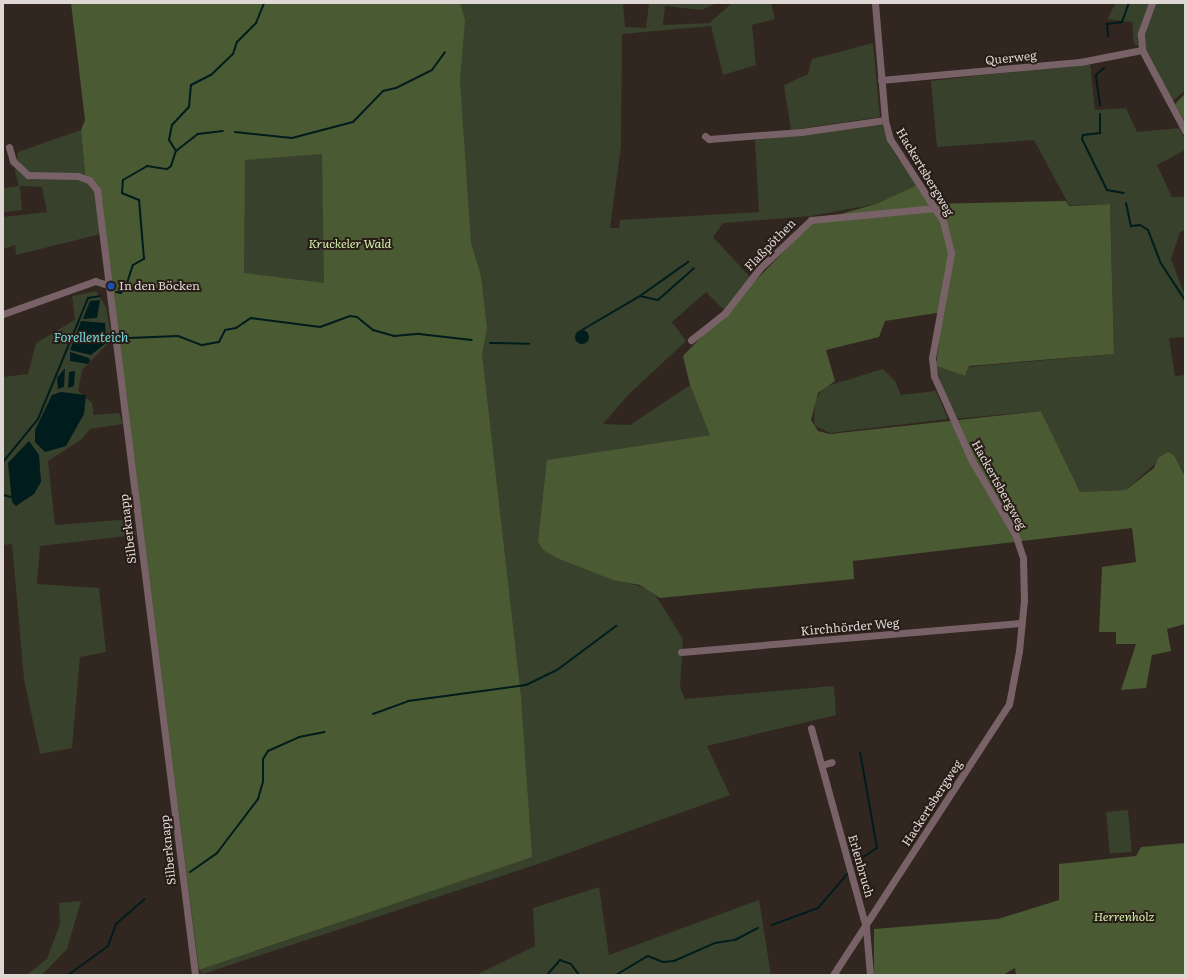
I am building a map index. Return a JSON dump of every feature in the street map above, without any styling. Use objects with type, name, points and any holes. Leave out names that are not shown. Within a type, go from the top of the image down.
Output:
[{"type":"street","name":"Hackertsbergweg","points":[[834,975],[866,928],[1009,704],[1022,623],[1023,558],[1015,534],[972,461],[934,376],[932,358],[951,253],[943,221],[890,139],[885,120],[875,3]]},
{"type":"street","points":[[1152,3],[1141,34],[1142,50],[1185,131]]},
{"type":"street","name":"Querweg","points":[[881,80],[1080,62],[1142,50]]},
{"type":"street","name":"Hackertsbergweg","points":[[705,136],[709,138],[801,132],[885,120]]},
{"type":"street","name":"Silberknapp","points":[[8,147],[13,161],[28,175],[66,174],[94,184],[108,263],[108,285],[196,975]]},
{"type":"street","name":"Flaßpöthen","points":[[691,340],[725,313],[760,268],[811,220],[935,208]]},
{"type":"street","points":[[3,314],[95,281],[108,285]]},
{"type":"street","name":"Kirchhörder Weg","points":[[681,652],[1022,623]]},
{"type":"street","name":"Erlenbruch","points":[[811,728],[866,928],[870,975]]},
{"type":"street","points":[[822,765],[832,762]]},
{"type":"green space","name":"Kruckeler Wald","points":[[71,3],[460,3],[465,20],[460,82],[471,243],[481,276],[487,328],[482,354],[521,697],[532,857],[199,970],[99,187],[85,174],[81,130],[85,120]],"holes":[[[322,154],[324,283],[244,273],[245,160]]]},
{"type":"green space","name":"Kruckeler Wald","points":[[81,3],[623,3],[625,27],[646,28],[649,3],[717,3],[702,10],[665,6],[663,25],[709,23],[732,3],[771,3],[775,19],[752,25],[756,65],[723,75],[711,26],[622,34],[621,147],[610,228],[619,228],[620,220],[759,212],[755,140],[882,125],[896,156],[917,185],[876,204],[811,216],[723,223],[713,237],[750,277],[725,311],[706,292],[672,322],[686,341],[628,395],[603,424],[630,425],[690,385],[711,435],[549,460],[610,578],[646,588],[656,596],[683,639],[680,687],[685,699],[834,686],[836,715],[707,746],[730,795],[535,865],[203,974],[199,970],[344,921],[196,968]]},
{"type":"green space","points":[[1116,3],[1185,3],[1185,90],[1172,102],[1142,47],[1134,44],[1132,22],[1107,19]]},
{"type":"green space","points":[[873,43],[880,117],[791,130],[784,85],[808,74],[812,59]]},
{"type":"green space","points":[[1090,63],[1095,110],[1126,108],[1137,132],[1179,128],[1185,139],[1185,150],[1157,165],[1172,197],[1185,197],[1185,230],[1180,232],[1171,259],[1185,296],[1185,337],[1169,338],[1175,376],[1185,375],[1185,475],[1174,455],[1168,452],[1126,490],[1080,492],[1041,411],[953,419],[936,366],[965,376],[969,367],[1114,354],[1110,204],[1069,205],[1034,140],[937,147],[931,81]]},
{"type":"green space","points":[[1185,94],[1185,122],[1175,104]]},
{"type":"green space","points":[[81,130],[85,174],[99,187],[105,233],[16,255],[15,245],[3,249],[3,217],[47,212],[42,187],[20,186],[22,210],[3,212],[3,188],[19,186],[15,172],[18,152]]},
{"type":"green space","points":[[917,185],[930,204],[1066,201],[1069,206],[1110,204],[1114,354],[969,366],[965,376],[936,366],[943,312],[885,321],[879,337],[826,350],[835,381],[818,393],[811,420],[818,431],[830,434],[1041,411],[1080,492],[1126,490],[1154,468],[1158,458],[1168,452],[1174,455],[1185,476],[1185,624],[1167,629],[1171,651],[1152,655],[1146,688],[1121,690],[1136,644],[1116,644],[1116,632],[1099,632],[1102,567],[1136,562],[1132,528],[853,561],[854,579],[660,598],[640,585],[613,580],[557,558],[543,550],[538,541],[547,460],[710,435],[690,385],[683,356],[812,222],[876,204]]},
{"type":"green space","points":[[96,291],[106,307],[112,339],[82,370],[78,391],[92,403],[94,415],[119,413],[123,424],[90,429],[82,439],[48,461],[55,525],[132,519],[136,535],[40,546],[37,584],[99,588],[106,652],[80,657],[72,748],[40,754],[24,679],[12,544],[3,545],[3,377],[28,374],[36,343],[75,320],[72,296]]},
{"type":"green space","points":[[883,369],[895,381],[901,395],[936,391],[948,419],[830,433],[814,425],[815,401],[824,387]]},
{"type":"green space","points":[[1128,810],[1132,852],[1110,854],[1106,812]]},
{"type":"green space","name":"Herrenholz","points":[[1185,843],[1185,975],[1016,975],[1015,968],[1003,975],[874,975],[874,929],[998,919],[1059,900],[1059,864],[1136,856],[1141,847]]},
{"type":"green space","points":[[599,887],[609,955],[759,900],[771,975],[476,975],[535,946],[533,908]]},
{"type":"green space","points":[[81,901],[67,949],[42,975],[26,975],[47,959],[60,924],[59,903]]},
{"type":"water","name":"Forellenteich","points":[[100,300],[97,318],[83,319],[90,301]]},
{"type":"water","name":"Forellenteich","points":[[81,321],[105,323],[106,343],[91,355],[70,350]]},
{"type":"water","points":[[582,330],[587,332],[589,337],[587,342],[582,344],[577,342],[575,337],[577,332]]},
{"type":"water","name":"Forellenteich","points":[[70,352],[89,358],[90,361],[88,364],[70,361]]},
{"type":"water","points":[[65,368],[64,387],[58,389],[57,378]]},
{"type":"water","points":[[75,371],[74,386],[68,388],[69,372]]},
{"type":"water","points":[[61,392],[86,395],[84,414],[66,446],[45,452],[35,442],[35,430],[52,395]]},
{"type":"water","points":[[29,441],[39,455],[41,482],[34,494],[16,506],[12,502],[8,463]]},
{"type":"waterway","points":[[116,292],[121,293],[126,286],[133,265],[144,259],[139,200],[122,193],[123,180],[147,166],[167,169],[171,166],[176,151],[169,140],[172,125],[189,107],[191,85],[211,75],[233,54],[237,42],[256,23],[264,3]]},
{"type":"waterway","points":[[1108,36],[1107,24],[1122,22],[1129,3]]},
{"type":"waterway","points":[[235,132],[292,138],[353,122],[383,91],[396,88],[432,70],[445,52]]},
{"type":"waterway","points":[[1100,105],[1096,75],[1104,68]]},
{"type":"waterway","points":[[1100,114],[1100,133],[1083,135],[1082,139],[1107,190],[1124,193]]},
{"type":"waterway","points":[[176,151],[198,134],[223,131]]},
{"type":"waterway","points":[[1126,203],[1131,226],[1140,225],[1148,230],[1160,262],[1185,300]]},
{"type":"waterway","points":[[582,330],[640,296],[688,262]]},
{"type":"waterway","points":[[640,296],[658,300],[694,268]]},
{"type":"waterway","points":[[3,462],[38,419],[88,298],[100,296]]},
{"type":"waterway","points":[[129,338],[178,336],[202,345],[219,342],[225,330],[236,328],[251,318],[320,327],[350,316],[357,317],[373,330],[394,336],[419,334],[472,340]]},
{"type":"waterway","points":[[490,343],[529,344]]},
{"type":"waterway","points":[[3,495],[11,497]]},
{"type":"waterway","points":[[373,714],[408,701],[526,685],[557,670],[616,626]]},
{"type":"waterway","points":[[190,872],[217,853],[258,799],[263,781],[263,759],[268,751],[299,737],[325,732]]},
{"type":"waterway","points":[[853,864],[877,848],[860,752]]},
{"type":"waterway","points":[[772,925],[818,908],[847,874]]},
{"type":"waterway","points":[[68,975],[108,946],[116,924],[145,899]]},
{"type":"waterway","points":[[616,975],[648,956],[663,962],[674,961],[715,943],[735,940],[758,928]]},
{"type":"waterway","points":[[547,975],[560,960],[571,964],[579,975]]},
{"type":"place","name":"In den Böcken","points":[[111,286]]}]
